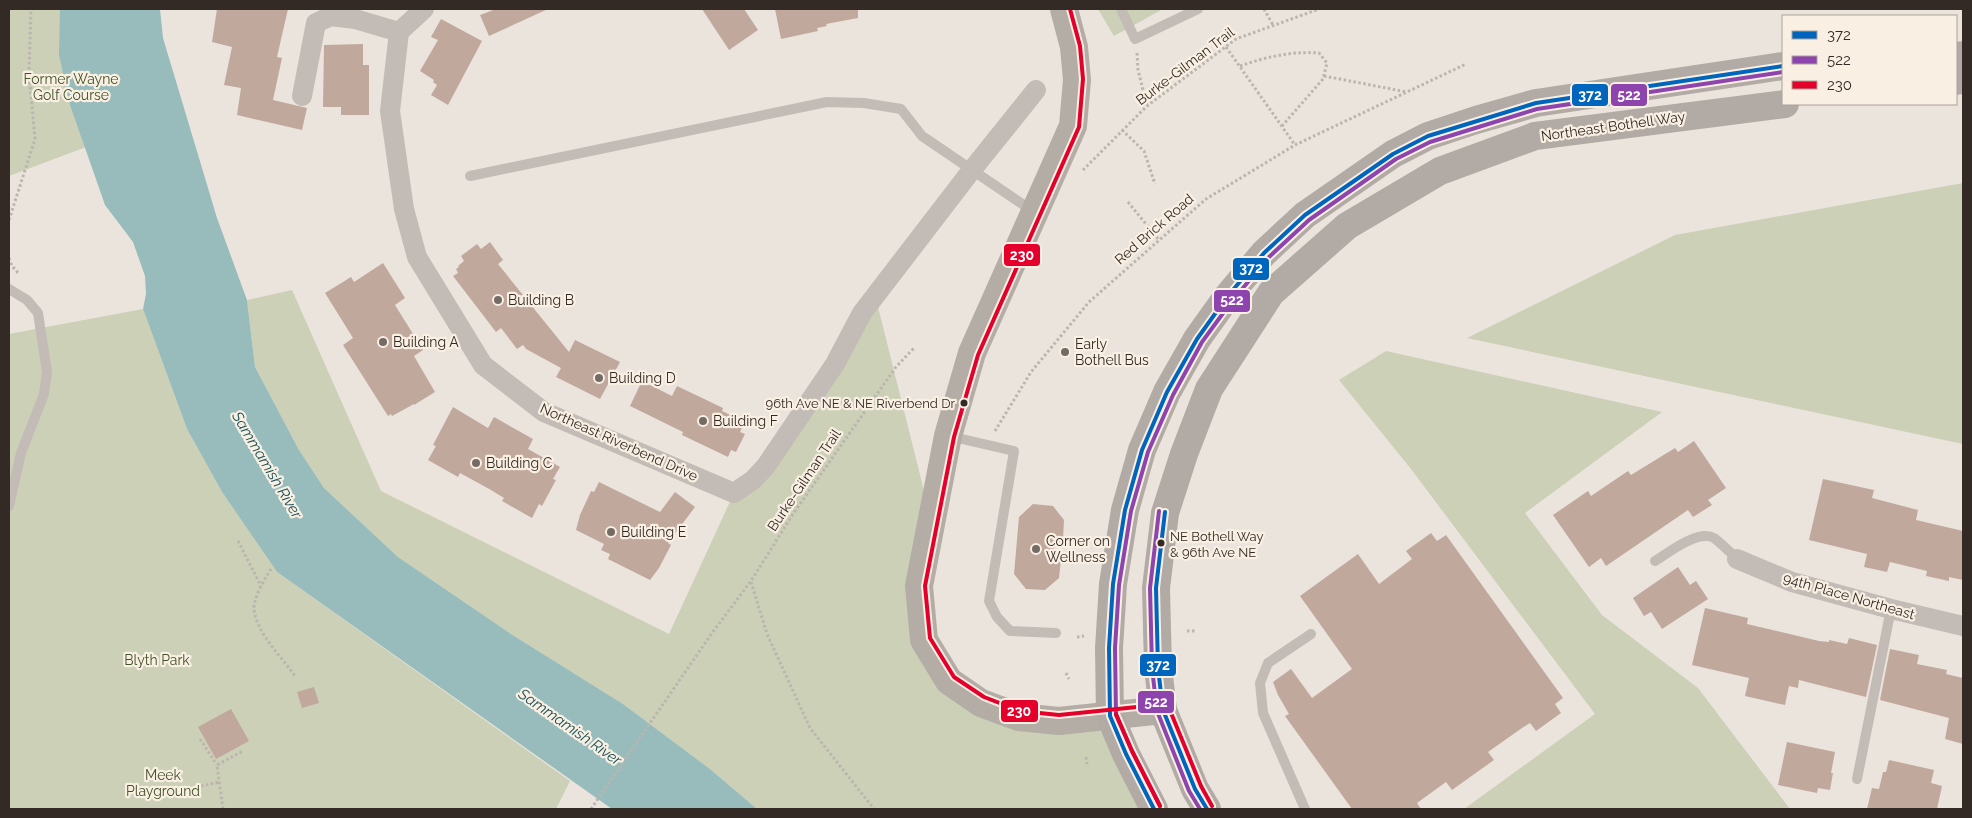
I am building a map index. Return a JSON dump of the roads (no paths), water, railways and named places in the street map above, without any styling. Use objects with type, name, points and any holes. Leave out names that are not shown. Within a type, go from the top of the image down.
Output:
[{"type":"main road","points":[[1064,9],[1074,47],[1077,80],[1073,126],[972,353],[948,436],[919,586],[924,640],[949,681],[981,703],[1019,717],[1059,721],[1163,710]]},
{"type":"main road","points":[[1154,809],[1126,754],[1110,716],[1108,648],[1113,584],[1125,510],[1142,450],[1167,392],[1197,339],[1227,296],[1264,253],[1305,215],[1393,154],[1428,136],[1476,120],[1536,104],[1782,66]]},
{"type":"main road","name":"Northeast Bothell Way","points":[[1207,809],[1195,789],[1163,710],[1158,668],[1156,588],[1165,513],[1184,454],[1209,389],[1271,293],[1347,226],[1440,171],[1535,136],[1782,104]]},
{"type":"street","points":[[302,96],[316,23],[331,16],[355,19],[399,32],[424,9]]},
{"type":"street","name":"Northeast Riverbend Drive","points":[[399,32],[390,111],[404,209],[417,257],[483,365],[544,412],[734,493],[753,480],[766,466],[835,364],[862,313],[971,171]]},
{"type":"street","points":[[971,171],[1036,90]]},
{"type":"street","name":"94th Place Northeast","points":[[1737,559],[1792,582],[1963,626]]},
{"type":"lane","points":[[1121,9],[1136,39],[1198,9]]},
{"type":"lane","points":[[470,176],[827,102],[864,103],[901,110],[922,136],[1035,213]]},
{"type":"lane","points":[[9,289],[27,300],[38,313],[47,372],[44,394],[21,453],[9,506]]},
{"type":"lane","points":[[948,436],[1014,451],[989,601],[997,617],[1010,631],[1056,633]]},
{"type":"lane","points":[[1655,561],[1696,536],[1710,536],[1737,559]]},
{"type":"lane","points":[[1857,779],[1891,609]]},
{"type":"lane","points":[[1305,809],[1263,714],[1260,683],[1268,663],[1311,634]]},
{"type":"water","name":"Sammamish River","points":[[60,9],[160,9],[163,38],[217,218],[247,300],[255,367],[299,450],[324,488],[398,557],[511,634],[623,704],[710,769],[757,809],[612,809],[277,572],[222,492],[187,429],[143,309],[146,294],[145,276],[133,242],[105,205],[70,105],[59,55]]},
{"type":"place","name":"Building B","points":[[498,300]]},
{"type":"place","name":"Building A","points":[[383,342]]},
{"type":"place","name":"Early Bothell Bus","points":[[1065,352]]},
{"type":"place","name":"Building D","points":[[599,378]]},
{"type":"place","name":"96th Ave NE & NE Riverbend Dr","points":[[964,403]]},
{"type":"place","name":"Building F","points":[[703,421]]},
{"type":"place","name":"Building C","points":[[476,463]]},
{"type":"place","name":"Building E","points":[[611,532]]},
{"type":"place","name":"NE Bothell Way & 96th Ave NE","points":[[1161,543]]},
{"type":"place","name":"Corner on Wellness","points":[[1036,549]]},
{"type":"park label","name":"Former Wayne Golf Course","points":[[71,88]]},
{"type":"park label","name":"Blyth Park","points":[[157,660]]},
{"type":"park label","name":"Meek Playground","points":[[163,784]]}]
